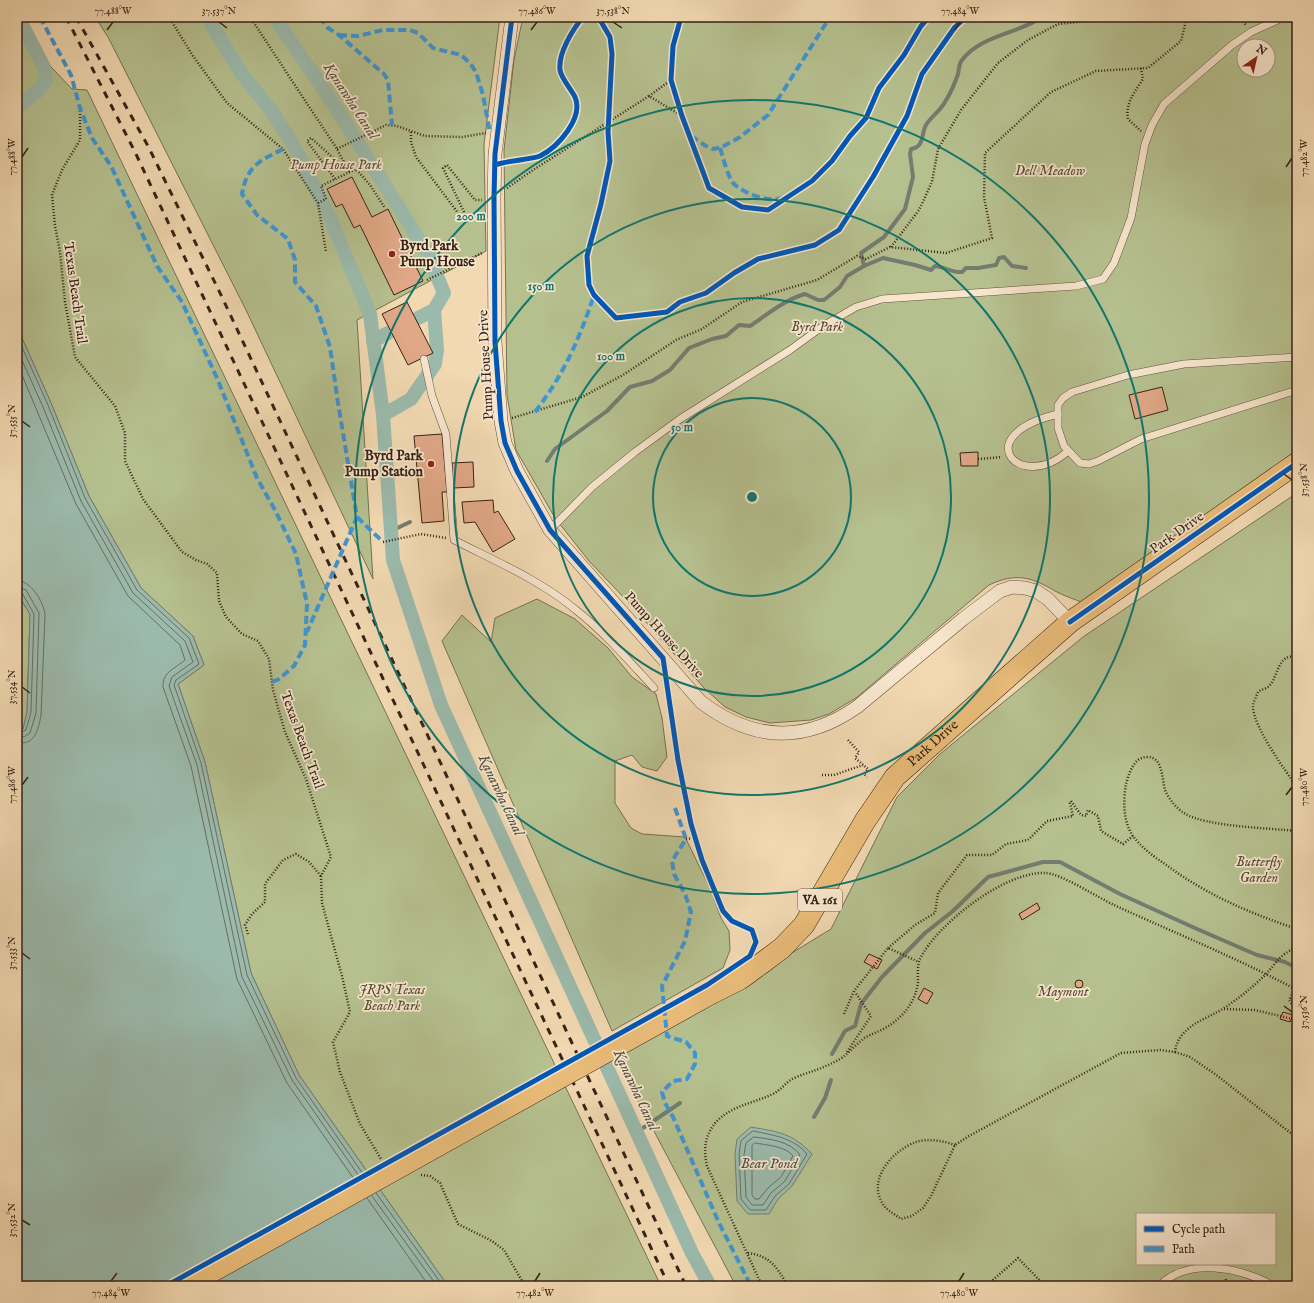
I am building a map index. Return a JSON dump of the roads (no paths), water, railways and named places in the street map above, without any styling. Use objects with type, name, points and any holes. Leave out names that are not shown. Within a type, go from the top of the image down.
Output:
[{"type":"main road","name":"Park Drive","points":[[186,1286],[712,993],[740,979],[782,948],[804,925],[865,821],[895,777],[1070,622],[1297,463]]},
{"type":"street","name":"Pump House Drive","points":[[512,17],[495,154],[494,198],[495,342],[501,421],[505,443],[517,471],[550,530],[701,702],[716,714],[730,721],[771,733],[803,732],[839,720],[876,692],[963,618],[1000,591],[1012,587],[1036,591],[1048,599],[1070,622]]},
{"type":"lane","points":[[550,530],[592,487],[635,452],[680,419],[790,350],[823,326],[856,307],[882,299],[1076,286],[1103,279],[1114,264],[1124,242],[1131,218],[1145,144],[1152,125],[1164,104],[1232,45],[1251,32],[1284,17]]},
{"type":"lane","points":[[1297,358],[1184,364],[1128,375],[1072,392],[1063,398],[1058,406],[1058,428],[1064,446],[1068,451],[1080,463],[1089,464],[1141,439],[1297,390]]},
{"type":"lane","points":[[424,359],[432,396],[446,434],[454,540],[540,585],[576,609],[606,636],[654,688]]},
{"type":"lane","points":[[1058,414],[1036,420],[1018,431],[1008,445],[1008,454],[1013,461],[1024,465],[1042,465],[1061,458],[1068,451]]},
{"type":"lane","points":[[1159,1286],[1172,1275],[1186,1269],[1204,1267],[1230,1270],[1262,1279],[1274,1286]]},
{"type":"water","points":[[17,320],[18,329],[51,403],[89,496],[141,588],[193,636],[204,665],[178,684],[205,762],[251,973],[299,1075],[448,1286],[17,1286],[17,722],[23,729],[27,712],[30,614],[17,593]]},
{"type":"water","name":"Bear Pond","points":[[751,1127],[784,1134],[805,1147],[812,1154],[792,1186],[778,1199],[769,1214],[748,1214],[737,1201],[735,1154],[737,1139]]},
{"type":"waterway","points":[[17,107],[39,90],[46,80],[44,67],[18,17]]},
{"type":"waterway","points":[[207,17],[242,74],[273,113],[294,146],[330,218],[370,314],[383,415]]},
{"type":"waterway","name":"Kanawha Canal","points":[[274,17],[329,97],[427,252],[444,293],[434,310],[437,350],[435,364],[411,399],[383,415],[393,560],[441,705],[692,1253],[710,1286]]},
{"type":"waterway","points":[[547,461],[555,449],[607,411],[630,387],[652,381],[670,370],[689,348],[712,339],[726,336],[739,325],[750,326],[776,308],[805,294],[818,300],[824,300],[840,287],[847,276],[864,266],[861,253],[884,237],[905,209],[913,177],[910,154],[911,149],[919,146],[924,128],[947,99],[957,77],[961,61],[979,45],[1032,23],[1042,17]]},
{"type":"waterway","points":[[864,266],[883,258],[931,270],[935,266],[955,272],[962,272],[966,268],[996,265],[999,258],[1004,257],[1012,266],[1026,268]]},
{"type":"waterway","name":"Kanawha Canal","points":[[418,318],[434,310]]},
{"type":"waterway","name":"Kanawha Canal","points":[[373,341],[388,333]]},
{"type":"waterway","points":[[391,531],[410,522]]},
{"type":"waterway","points":[[832,1054],[845,1031],[855,1026],[861,1004],[882,977],[925,933],[953,911],[988,877],[1043,862],[1060,862],[1120,894],[1197,929],[1257,955],[1285,962],[1297,968]]},
{"type":"waterway","points":[[814,1117],[825,1098],[831,1080]]},
{"type":"waterway","points":[[637,1132],[680,1103]]},
{"type":"railway","points":[[66,17],[135,152],[669,1286]]},
{"type":"railway","points":[[76,17],[148,146],[221,295],[686,1286]]},
{"type":"place","name":"Byrd Park Pump House","points":[[392,254]]},
{"type":"place","name":"Byrd Park Pump Station","points":[[431,464]]},
{"type":"park label","name":"Pump House Park","points":[[336,165]]},
{"type":"park label","name":"Dell Meadow","points":[[1050,171]]},
{"type":"park label","name":"Byrd Park","points":[[817,327]]},
{"type":"park label","name":"Butterfly Garden","points":[[1259,870]]},
{"type":"park label","name":"Maymont","points":[[1063,992]]},
{"type":"park label","name":"JRPS Texas Beach Park","points":[[392,998]]}]
